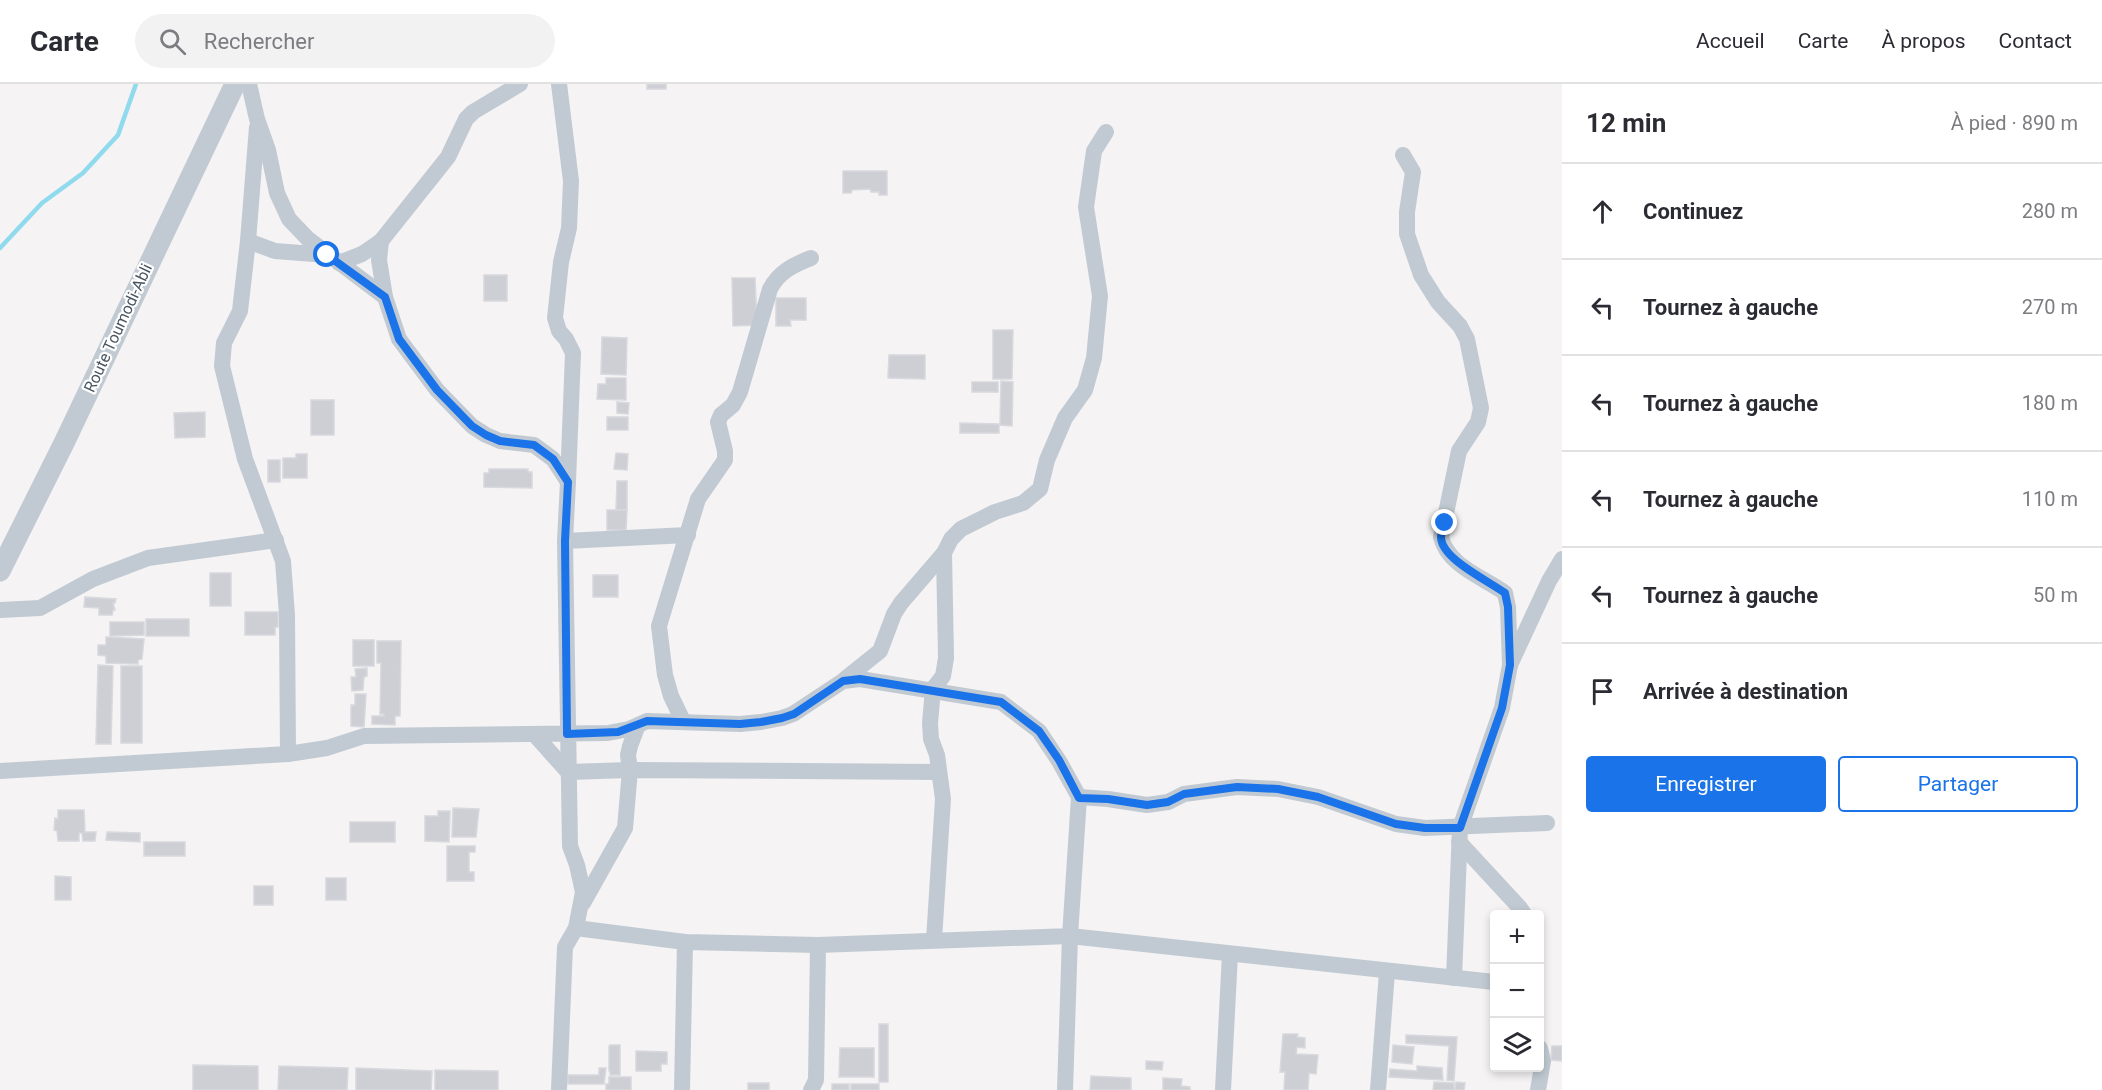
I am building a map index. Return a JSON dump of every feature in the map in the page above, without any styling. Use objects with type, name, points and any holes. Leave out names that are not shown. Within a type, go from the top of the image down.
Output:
[{"type":"street","name":"Route Toumodi-Abli","points":[[0,571],[235,84]]},
{"type":"street","points":[[249,84],[257,119],[268,150],[277,193],[289,219],[308,239],[385,297]]},
{"type":"street","points":[[248,241],[275,250],[333,259],[362,254],[381,241],[448,156],[466,119],[473,112],[519,84]]},
{"type":"street","points":[[559,84],[571,181],[569,228],[561,262],[555,318],[559,331],[573,353],[565,541],[567,734],[570,846],[581,880],[582,905]]},
{"type":"street","points":[[257,119],[240,311],[224,343],[222,366],[245,459],[283,561],[286,584],[288,754]]},
{"type":"street","points":[[0,771],[288,754],[327,748],[364,736],[608,733],[629,729],[647,721],[740,724],[782,718],[820,697],[880,651],[894,614],[944,553],[951,539],[961,530],[995,512],[1023,503],[1040,489],[1047,460],[1065,418],[1085,390],[1094,358],[1100,296],[1086,207],[1094,151],[1106,132]]},
{"type":"street","points":[[1403,155],[1413,172],[1407,212],[1407,234],[1421,275],[1438,302],[1460,326],[1467,339],[1481,408],[1478,422],[1459,451],[1441,537],[1443,546],[1461,565],[1505,593],[1508,607],[1510,665],[1502,708],[1460,835],[1454,978]]},
{"type":"street","points":[[381,241],[379,260],[385,297],[399,339],[437,390],[472,426],[486,435],[500,441],[534,445],[553,459],[568,482]]},
{"type":"street","points":[[683,721],[671,696],[665,675],[659,626],[698,499],[725,460],[718,422],[721,415],[733,405],[740,392],[770,289],[777,277],[811,258]]},
{"type":"street","points":[[565,541],[688,535]]},
{"type":"street","points":[[0,610],[40,608],[93,579],[148,558],[276,540]]},
{"type":"street","points":[[934,940],[943,799],[930,723],[933,689],[943,676],[945,658],[944,553]]},
{"type":"street","points":[[1510,665],[1549,581],[1562,559]]},
{"type":"street","points":[[843,681],[860,679],[933,689],[1001,702],[1039,731],[1059,760],[1079,798],[1070,936],[1065,1090]]},
{"type":"street","points":[[559,1090],[566,947],[576,928],[582,905],[625,828],[630,746],[638,725]]},
{"type":"street","points":[[534,734],[568,772]]},
{"type":"street","points":[[568,772],[630,770],[939,772]]},
{"type":"street","points":[[1079,798],[1108,799],[1147,805],[1168,802],[1184,794],[1219,789],[1237,787],[1278,789],[1318,797],[1396,824],[1460,835],[1547,823]]},
{"type":"street","points":[[1460,835],[1521,910]]},
{"type":"street","points":[[576,928],[685,942],[818,945],[1070,936],[1490,982]]},
{"type":"street","points":[[682,1090],[685,942]]},
{"type":"street","points":[[811,1090],[816,1080],[818,945]]},
{"type":"street","points":[[1223,1090],[1230,954]]},
{"type":"street","points":[[1378,1090],[1387,972]]},
{"type":"street","points":[[1538,1090],[1541,1072]]},
{"type":"building","points":[[647,84],[666,84],[666,89],[647,89]]},
{"type":"building","points":[[843,171],[887,171],[887,195],[879,195],[879,192],[871,192],[870,189],[843,193]]},
{"type":"building","points":[[484,275],[507,275],[507,301],[484,301]]},
{"type":"building","points":[[732,278],[755,278],[757,325],[733,326]]},
{"type":"building","points":[[776,298],[806,298],[806,320],[790,320],[791,326],[776,326]]},
{"type":"building","points":[[993,330],[1013,330],[1012,379],[993,379]]},
{"type":"building","points":[[602,337],[627,338],[626,375],[601,374]]},
{"type":"building","points":[[889,355],[925,355],[925,379],[888,378]]},
{"type":"building","points":[[606,378],[626,378],[626,400],[597,399],[598,384],[606,384]]},
{"type":"building","points":[[1001,381],[1013,382],[1012,426],[1000,425]]},
{"type":"building","points":[[972,382],[998,382],[998,392],[972,392]]},
{"type":"building","points":[[311,400],[334,400],[334,435],[311,435]]},
{"type":"building","points":[[617,402],[629,403],[628,414],[617,413]]},
{"type":"building","points":[[205,412],[205,437],[175,438],[174,413]]},
{"type":"building","points":[[607,417],[628,417],[628,430],[607,430]]},
{"type":"building","points":[[960,423],[999,424],[999,433],[960,433]]},
{"type":"building","points":[[616,453],[628,454],[627,470],[614,469]]},
{"type":"building","points":[[296,454],[307,454],[307,478],[283,478],[283,458],[296,458]]},
{"type":"building","points":[[268,460],[280,460],[280,482],[268,482]]},
{"type":"building","points":[[489,469],[528,469],[528,472],[532,472],[532,488],[484,487],[484,473],[489,473]]},
{"type":"building","points":[[617,481],[627,481],[627,510],[616,510]]},
{"type":"building","points":[[607,510],[627,510],[626,530],[607,530]]},
{"type":"building","points":[[210,573],[231,573],[231,606],[210,606]]},
{"type":"building","points":[[593,575],[618,575],[618,597],[593,597]]},
{"type":"building","points":[[85,597],[116,599],[113,603],[115,610],[112,615],[99,615],[99,608],[84,607]]},
{"type":"building","points":[[245,612],[278,612],[278,627],[275,627],[275,635],[245,635]]},
{"type":"building","points":[[146,619],[189,619],[189,636],[146,636]]},
{"type":"building","points":[[110,622],[144,622],[144,635],[110,636]]},
{"type":"building","points":[[106,637],[144,639],[142,659],[138,660],[138,664],[106,663],[106,656],[98,655],[98,645],[106,645]]},
{"type":"building","points":[[353,640],[374,640],[374,666],[353,666]]},
{"type":"building","points":[[377,641],[401,641],[400,716],[395,716],[395,725],[372,724],[372,716],[384,716],[380,714],[381,663],[377,663]]},
{"type":"building","points":[[98,665],[113,666],[111,744],[96,744]]},
{"type":"building","points":[[121,666],[142,666],[142,743],[121,743]]},
{"type":"building","points":[[367,668],[363,690],[352,691],[351,677],[356,677],[355,669]]},
{"type":"building","points":[[355,694],[366,694],[364,727],[351,726],[351,705],[355,705]]},
{"type":"building","points":[[453,808],[479,809],[476,837],[452,837]]},
{"type":"building","points":[[58,810],[84,810],[85,832],[96,832],[95,841],[83,841],[82,833],[79,833],[79,841],[58,841],[57,831],[54,830]]},
{"type":"building","points":[[438,811],[450,811],[449,842],[425,841],[425,816],[438,816]]},
{"type":"building","points":[[350,822],[395,822],[395,842],[350,842]]},
{"type":"building","points":[[107,832],[140,833],[140,842],[106,840]]},
{"type":"building","points":[[144,842],[185,842],[185,856],[144,856]]},
{"type":"building","points":[[447,846],[475,846],[475,852],[469,852],[469,872],[474,872],[474,881],[447,881]]},
{"type":"building","points":[[55,876],[71,877],[71,900],[55,900]]},
{"type":"building","points":[[326,878],[346,878],[346,900],[326,900]]},
{"type":"building","points":[[254,886],[273,886],[273,905],[254,905]]},
{"type":"building","points":[[879,1024],[888,1024],[888,1082],[879,1082]]},
{"type":"building","points":[[1283,1034],[1298,1034],[1297,1037],[1305,1038],[1305,1048],[1297,1047],[1296,1054],[1318,1055],[1316,1074],[1309,1073],[1308,1090],[1284,1090],[1285,1072],[1280,1072]]},
{"type":"building","points":[[1406,1035],[1457,1037],[1454,1081],[1447,1080],[1449,1046],[1406,1043]]},
{"type":"building","points":[[610,1045],[620,1045],[620,1075],[610,1075]]},
{"type":"building","points":[[1393,1045],[1414,1047],[1412,1064],[1392,1062]]},
{"type":"building","points":[[1552,1046],[1562,1046],[1562,1061],[1551,1060]]},
{"type":"building","points":[[840,1048],[874,1048],[874,1077],[839,1077]]},
{"type":"building","points":[[636,1051],[667,1052],[667,1064],[661,1064],[661,1071],[636,1071]]},
{"type":"building","points":[[1146,1061],[1163,1062],[1162,1070],[1146,1069]]},
{"type":"building","points":[[193,1065],[258,1066],[258,1090],[193,1090]]},
{"type":"building","points":[[279,1066],[348,1068],[347,1090],[278,1090]]},
{"type":"building","points":[[1417,1066],[1442,1068],[1443,1080],[1389,1077],[1390,1069],[1417,1071]]},
{"type":"building","points":[[356,1068],[432,1071],[431,1090],[356,1090]]},
{"type":"building","points":[[599,1068],[606,1068],[604,1084],[568,1084],[568,1075],[599,1075]]},
{"type":"building","points":[[435,1070],[498,1071],[498,1090],[435,1090]]},
{"type":"building","points":[[1091,1076],[1131,1078],[1131,1090],[1090,1090]]},
{"type":"building","points":[[609,1077],[631,1077],[631,1090],[606,1090]]},
{"type":"building","points":[[1163,1078],[1182,1079],[1181,1086],[1190,1087],[1190,1090],[1163,1090]]},
{"type":"building","points":[[1434,1082],[1454,1083],[1454,1090],[1433,1090]]},
{"type":"building","points":[[1456,1082],[1465,1083],[1464,1090],[1455,1090]]},
{"type":"building","points":[[748,1083],[769,1083],[769,1090],[748,1090]]},
{"type":"building","points":[[832,1084],[849,1084],[849,1090],[832,1090]]},
{"type":"building","points":[[851,1084],[879,1084],[879,1090],[851,1090]]},
{"type":"waterway","points":[[0,248],[42,203],[83,173],[118,135],[136,84]]},
{"type":"route","points":[[327,255],[385,297],[399,339],[437,390],[472,426],[500,441],[534,445],[553,459],[568,482],[565,541],[567,734],[618,732],[647,721],[740,724],[761,722],[794,714],[843,681],[860,679],[933,689],[1001,702],[1039,731],[1059,760],[1079,798],[1108,799],[1147,805],[1168,802],[1184,794],[1201,791],[1237,787],[1278,789],[1318,797],[1396,824],[1425,828],[1460,828],[1502,708],[1510,665],[1508,607],[1505,593],[1461,565],[1448,553],[1441,537],[1445,523]]}]
